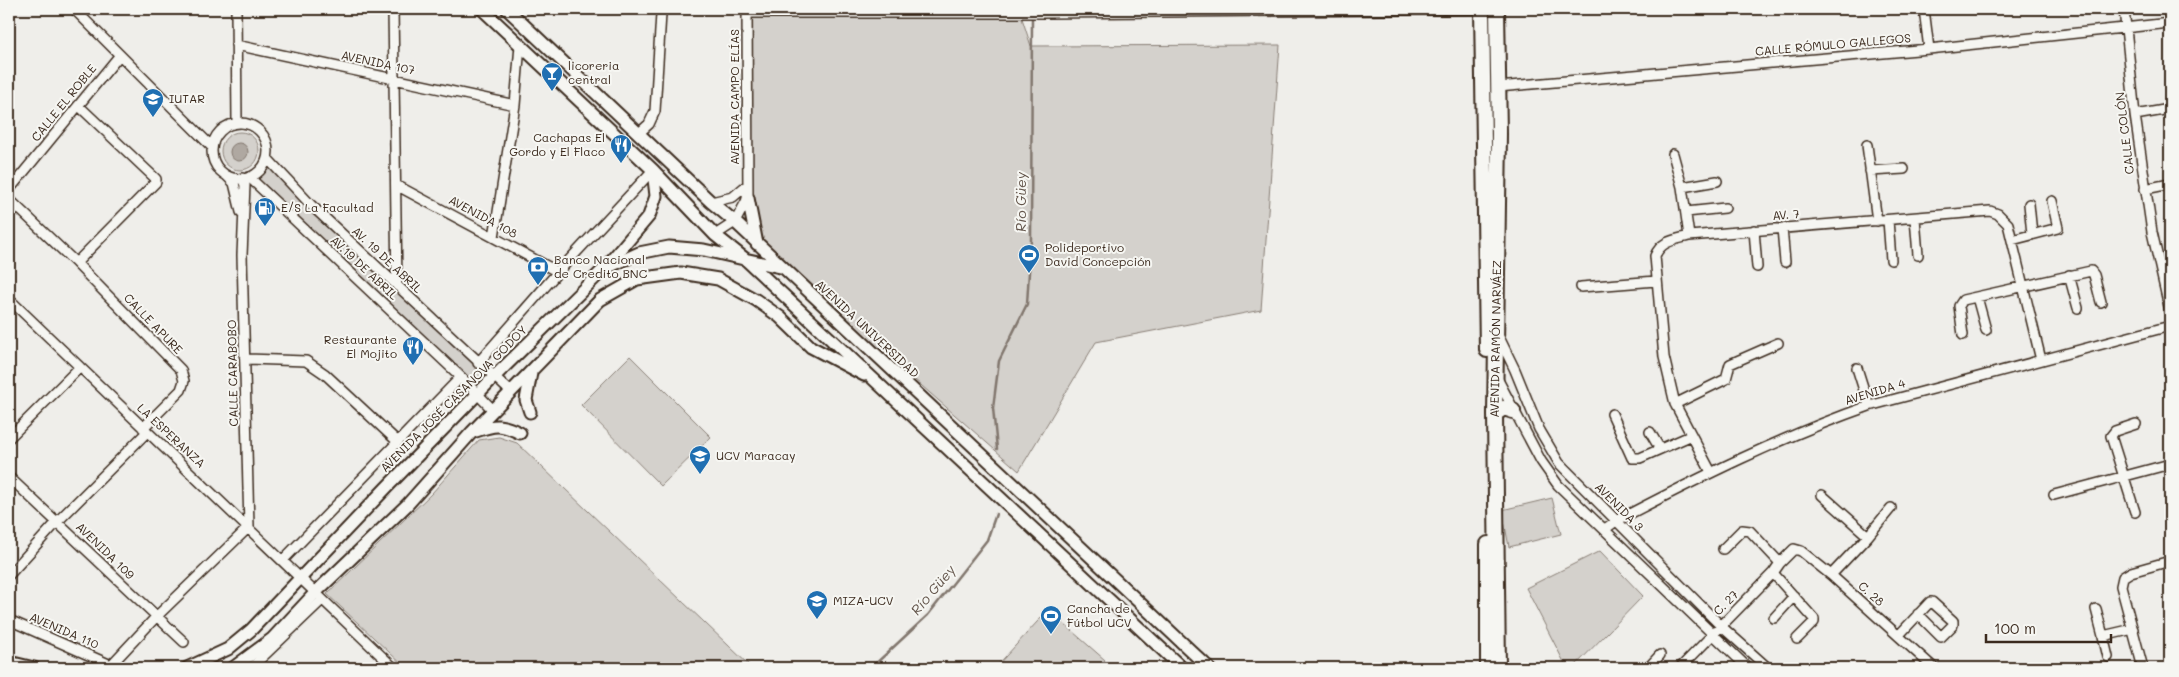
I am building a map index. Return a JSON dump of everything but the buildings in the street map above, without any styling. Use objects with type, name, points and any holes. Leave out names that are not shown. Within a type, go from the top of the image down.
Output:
[{"type":"main road","name":"AVENIDA RAMÓN NARVÁEZ","points":[[1482,9],[1487,345],[1488,668]]},
{"type":"main road","name":"AVENIDA RAMÓN NARVÁEZ","points":[[1497,9],[1495,414],[1498,668]]},
{"type":"main road","points":[[1495,414],[1504,408],[1514,411]]},
{"type":"street","points":[[74,9],[119,56],[212,146]]},
{"type":"street","points":[[236,9],[237,123]]},
{"type":"street","points":[[393,9],[397,286]]},
{"type":"street","points":[[482,9],[654,170],[715,235],[744,258],[1071,562],[1182,668]]},
{"type":"street","name":"AVENIDA UNIVERSIDAD","points":[[507,9],[517,14],[638,134],[735,222],[1209,668]]},
{"type":"street","points":[[747,11],[1045,14],[1497,9]]},
{"type":"street","points":[[1924,9],[1929,50]]},
{"type":"street","name":"CALLE COLÓN","points":[[2124,9],[2145,189],[2152,232],[2170,311]]},
{"type":"street","name":"AVENIDA CAMPO ELÍAS","points":[[747,11],[749,86],[748,198]]},
{"type":"street","points":[[494,237],[515,106],[520,46],[517,14]]},
{"type":"street","points":[[638,134],[649,124],[656,111],[661,14]]},
{"type":"street","name":"CALLE RÓMULO GALLEGOS","points":[[1498,86],[1929,50],[2170,22]]},
{"type":"street","name":"AVENIDA 107","points":[[236,46],[515,106]]},
{"type":"street","name":"CALLE EL ROBLE","points":[[9,190],[119,56]]},
{"type":"street","points":[[76,263],[156,182],[156,179],[79,106]]},
{"type":"street","points":[[2135,115],[2170,109]]},
{"type":"street","points":[[227,175],[245,177],[260,170],[268,149],[261,132],[254,127],[237,123],[228,125],[220,130],[212,146],[213,160],[216,166],[234,183],[243,219]]},
{"type":"street","points":[[1867,146],[1877,221]]},
{"type":"street","points":[[1673,154],[1682,187],[1689,236]]},
{"type":"street","name":"AV. 19 DE ABRIL","points":[[266,158],[311,205],[511,392]]},
{"type":"street","points":[[1870,171],[1904,169]]},
{"type":"street","points":[[604,269],[650,216],[656,196],[654,170]]},
{"type":"street","points":[[478,362],[558,272],[654,170]]},
{"type":"street","points":[[243,219],[245,177]]},
{"type":"street","name":"AV.19 DE ABRIL","points":[[245,177],[462,377],[494,410]]},
{"type":"street","points":[[1682,187],[1717,181]]},
{"type":"street","points":[[2145,189],[2170,184]]},
{"type":"street","name":"AVENIDA 108","points":[[396,185],[558,272]]},
{"type":"street","points":[[711,202],[733,197],[747,185]]},
{"type":"street","points":[[715,235],[735,222],[748,198]]},
{"type":"street","points":[[748,198],[757,244]]},
{"type":"street","name":"CALLE APURE","points":[[9,199],[76,263],[181,370],[184,382],[181,390],[145,430],[9,575]]},
{"type":"street","points":[[2012,240],[2058,228],[2052,201]]},
{"type":"street","points":[[2029,204],[2032,234]]},
{"type":"street","points":[[1686,212],[1725,208]]},
{"type":"street","name":"AV. 7","points":[[1711,472],[1690,436],[1675,404],[1664,357],[1655,256],[1659,247],[1667,241],[1689,236],[1990,211],[1998,214],[2008,224],[2041,360]]},
{"type":"street","points":[[1915,218],[1918,255]]},
{"type":"street","name":"CALLE CARABOBO","points":[[243,219],[248,527]]},
{"type":"street","points":[[1888,220],[1891,260]]},
{"type":"street","points":[[1782,228],[1785,262]]},
{"type":"street","points":[[1754,230],[1757,267]]},
{"type":"street","name":"AVENIDA JOSÉ CASANOVA GODOY","points":[[187,668],[228,648],[252,630],[494,377],[604,269],[639,253],[669,247],[704,250],[782,268]]},
{"type":"street","points":[[1963,335],[1961,302],[2069,275],[2091,271],[2094,274],[2101,302]]},
{"type":"street","points":[[251,668],[407,505],[472,432],[600,300],[637,279],[681,273],[718,279],[756,300],[780,317],[811,347],[872,379]]},
{"type":"street","points":[[2069,275],[2078,308]]},
{"type":"street","points":[[1582,287],[1656,281]]},
{"type":"street","points":[[1977,297],[1986,330]]},
{"type":"street","name":"LA ESPERANZA","points":[[9,299],[394,668]]},
{"type":"street","name":"AVENIDA 4","points":[[1605,529],[1616,521],[1711,472],[1828,420],[1869,406],[2170,326]]},
{"type":"street","name":"AVENIDA 3","points":[[1496,332],[1515,370],[1539,429],[1560,463],[1721,626],[1768,668]]},
{"type":"street","points":[[1675,404],[1726,379],[1730,364],[1778,343]]},
{"type":"street","name":"AVENIDA 3","points":[[1487,345],[1495,376],[1542,461],[1558,485],[1748,668]]},
{"type":"street","points":[[245,359],[306,361],[325,374],[398,442]]},
{"type":"street","points":[[9,438],[80,367]]},
{"type":"street","points":[[1857,368],[1869,406]]},
{"type":"street","points":[[530,412],[526,400],[531,373]]},
{"type":"street","points":[[283,560],[462,377]]},
{"type":"street","points":[[1612,414],[1632,458],[1636,460],[1690,436]]},
{"type":"street","points":[[472,432],[488,426],[503,424],[520,433]]},
{"type":"street","points":[[2135,512],[2111,436],[2115,431],[2136,424]]},
{"type":"street","points":[[1650,432],[1660,449]]},
{"type":"street","points":[[2054,494],[2170,464]]},
{"type":"street","name":"AVENIDA 109","points":[[9,477],[184,642]]},
{"type":"street","points":[[1822,496],[1868,536]]},
{"type":"street","points":[[1831,575],[1868,536],[1891,508]]},
{"type":"street","points":[[156,617],[248,527]]},
{"type":"street","points":[[1723,549],[1742,530],[1750,531],[1780,562]]},
{"type":"street","name":"C. 28","points":[[1787,555],[1794,549],[1801,551],[1831,575],[1934,668]]},
{"type":"street","points":[[1071,562],[1084,550]]},
{"type":"street","name":"C. 27","points":[[1680,668],[1773,573],[1787,555]]},
{"type":"street","points":[[2143,668],[2121,586],[2123,577],[2131,572],[2170,561]]},
{"type":"street","points":[[1773,573],[1814,619],[1814,622],[1797,639]]},
{"type":"street","points":[[233,668],[272,639],[318,596]]},
{"type":"street","points":[[1774,618],[1794,596]]},
{"type":"street","points":[[2096,609],[2108,657]]},
{"type":"street","points":[[1898,635],[1918,614]]},
{"type":"street","name":"AVENIDA 110","points":[[9,620],[111,665],[156,617]]},
{"type":"street","points":[[2103,636],[2133,629]]},
{"type":"street","points":[[1648,668],[1660,655]]},
{"type":"street","points":[[9,662],[34,668]]},
{"type":"shaded area","name":"Polideportivo David Concepción","points":[[750,9],[1019,9],[1031,46],[1280,45],[1261,310],[1096,342],[1019,471],[753,238]]},
{"type":"shaded area","points":[[240,132],[254,137],[259,151],[254,165],[240,170],[226,165],[221,151],[226,137]]},
{"type":"shaded area","points":[[239,143],[245,146],[248,152],[245,158],[239,161],[233,158],[230,152],[233,146]]},
{"type":"shaded area","points":[[270,168],[489,377],[478,389],[259,179]]},
{"type":"shaded area","points":[[630,356],[711,437],[661,486],[581,405]]},
{"type":"shaded area","points":[[499,437],[517,443],[752,668],[406,668],[327,594],[432,493],[479,440]]},
{"type":"shaded area","points":[[1552,498],[1561,534],[1509,547],[1502,510]]},
{"type":"shaded area","points":[[1600,551],[1643,596],[1573,668],[1567,668],[1526,588]]},
{"type":"shaded area","name":"Cancha de Fútbol UCV","points":[[1048,610],[1105,660],[1098,668],[995,668]]},
{"type":"waterway","name":"Río Güey","points":[[997,449],[993,408],[999,361],[1027,304],[1031,240],[1032,15]]},
{"type":"waterway","name":"Río Güey","points":[[871,668],[928,615],[987,540],[996,514]]},
{"type":"place","name":"licoreria central","points":[[552,92]]},
{"type":"place","name":"IUTAR","points":[[153,118]]},
{"type":"place","name":"Cachapas El Gordo y El Flaco","points":[[621,164]]},
{"type":"place","name":"E/S La Facultad","points":[[265,227]]},
{"type":"place","name":"Polideportivo David Concepción","points":[[1029,274]]},
{"type":"place","name":"Banco Nacional de Credito BNC","points":[[538,286]]},
{"type":"place","name":"Restaurante El Mojito","points":[[413,366]]},
{"type":"place","name":"UCV Maracay","points":[[700,475]]},
{"type":"place","name":"MIZA-UCV","points":[[817,620]]},
{"type":"place","name":"Cancha de Fútbol UCV","points":[[1051,635]]}]
